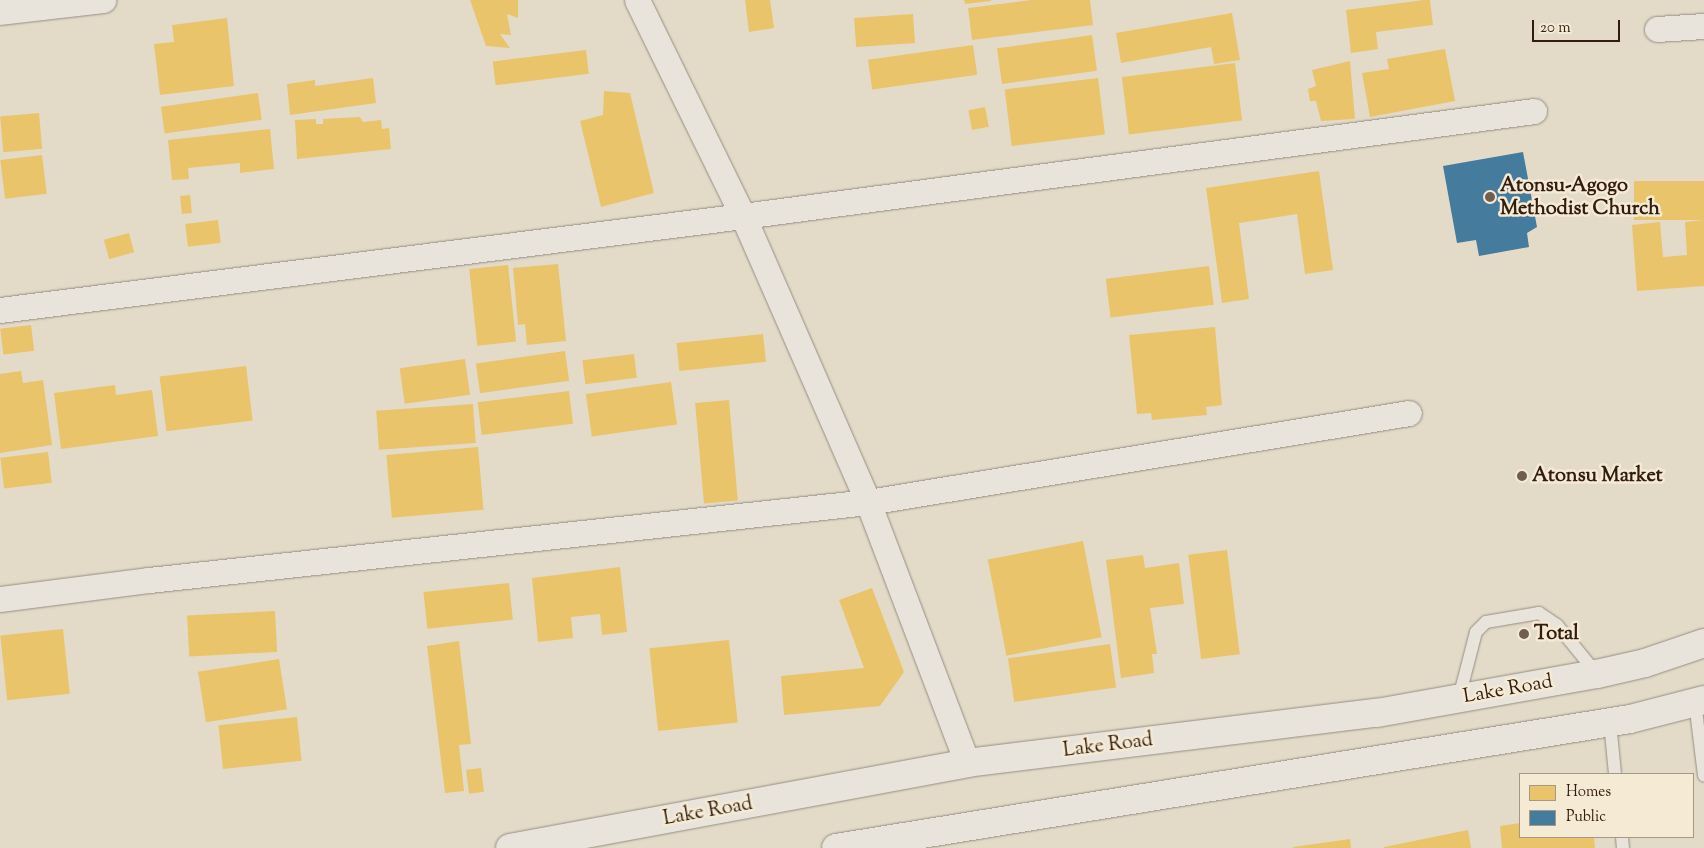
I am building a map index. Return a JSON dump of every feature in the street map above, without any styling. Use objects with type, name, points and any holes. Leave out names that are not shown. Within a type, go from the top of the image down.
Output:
[{"type":"main road","name":"Lake Road","points":[[510,848],[967,763],[1377,713],[1596,674],[1645,663],[1704,643]]},
{"type":"main road","points":[[836,848],[1610,722],[1699,701]]},
{"type":"street","points":[[0,12],[103,0]]},
{"type":"street","points":[[637,0],[743,216],[868,502],[967,763]]},
{"type":"street","points":[[1657,29],[1704,26]]},
{"type":"street","points":[[0,310],[743,216],[1534,111]]},
{"type":"street","points":[[0,599],[159,579],[868,502],[1409,413]]},
{"type":"lane","points":[[1458,698],[1476,632],[1486,622],[1539,613],[1557,625],[1596,674]]},
{"type":"lane","points":[[1699,701],[1704,775]]},
{"type":"lane","points":[[1610,722],[1616,773]]},
{"type":"building: Homes","points":[[470,0],[518,0],[518,18],[507,14],[511,35],[500,34],[510,48],[486,46]]},
{"type":"building: Homes","points":[[745,0],[770,0],[774,28],[749,32]]},
{"type":"building: Homes","points":[[964,0],[991,0],[991,1],[965,4]]},
{"type":"building: Homes","points":[[1031,0],[1090,0],[1093,25],[972,40],[968,8]]},
{"type":"building: Homes","points":[[1430,0],[1433,25],[1376,32],[1378,49],[1351,53],[1346,10]]},
{"type":"building: Homes","points":[[1232,13],[1240,60],[1214,64],[1211,47],[1121,63],[1116,33]]},
{"type":"building: Homes","points":[[913,14],[915,43],[856,47],[854,18]]},
{"type":"building: Homes","points":[[227,18],[234,86],[160,95],[154,44],[174,42],[172,25]]},
{"type":"building: Homes","points":[[1092,35],[1097,71],[1002,84],[997,48]]},
{"type":"building: Homes","points":[[973,45],[977,75],[872,89],[868,60]]},
{"type":"building: Homes","points":[[1445,49],[1455,101],[1370,117],[1362,73],[1389,69],[1387,59]]},
{"type":"building: Homes","points":[[586,50],[589,74],[496,85],[493,61]]},
{"type":"building: Homes","points":[[1350,61],[1355,119],[1321,121],[1316,101],[1310,101],[1308,89],[1316,86],[1312,70]]},
{"type":"building: Homes","points":[[1235,63],[1242,121],[1129,134],[1122,77]]},
{"type":"building: Homes","points":[[373,78],[376,103],[290,115],[287,84],[315,80],[315,86]]},
{"type":"building: Homes","points":[[1098,78],[1105,135],[1012,146],[1005,89]]},
{"type":"building: Homes","points":[[604,91],[630,93],[654,193],[601,207],[580,121],[603,115]]},
{"type":"building: Homes","points":[[258,93],[262,120],[165,133],[161,107]]},
{"type":"building: Homes","points":[[985,107],[989,127],[972,130],[968,110]]},
{"type":"building: Homes","points":[[39,113],[42,149],[3,152],[0,116]]},
{"type":"building: Homes","points":[[360,117],[363,122],[381,120],[382,129],[389,128],[391,149],[297,159],[295,120],[316,119],[316,124],[323,124],[323,119]]},
{"type":"building: Homes","points":[[270,129],[274,169],[240,173],[240,163],[188,168],[189,179],[172,180],[168,140]]},
{"type":"building: Homes","points":[[42,155],[47,194],[5,199],[0,160]]},
{"type":"building: Homes","points":[[1319,171],[1333,270],[1305,274],[1297,214],[1239,223],[1249,299],[1222,303],[1206,188]]},
{"type":"building: Homes","points":[[1634,181],[1704,181],[1704,220],[1634,220]]},
{"type":"building: Homes","points":[[190,195],[192,213],[182,214],[180,196]]},
{"type":"building: Homes","points":[[218,220],[221,243],[188,247],[185,224]]},
{"type":"building: Homes","points":[[1704,220],[1704,286],[1637,291],[1632,225],[1660,222],[1663,257],[1687,255],[1685,222]]},
{"type":"building: Homes","points":[[129,233],[134,252],[109,259],[104,240]]},
{"type":"building: Homes","points":[[558,264],[566,341],[527,345],[525,324],[518,325],[513,268]]},
{"type":"building: Homes","points":[[508,265],[516,342],[477,346],[469,269]]},
{"type":"building: Homes","points":[[1209,266],[1214,305],[1111,317],[1106,279]]},
{"type":"building: Homes","points":[[31,325],[34,351],[3,355],[0,329]]},
{"type":"building: Homes","points":[[1215,327],[1222,405],[1206,407],[1207,415],[1152,420],[1151,413],[1137,414],[1129,335]]},
{"type":"building: Homes","points":[[763,334],[766,362],[679,371],[676,343]]},
{"type":"building: Homes","points":[[565,351],[569,381],[480,393],[476,364]]},
{"type":"building: Homes","points":[[634,354],[637,378],[585,384],[582,360]]},
{"type":"building: Homes","points":[[465,359],[470,395],[405,404],[400,368]]},
{"type":"building: Homes","points":[[246,366],[253,421],[166,431],[160,377]]},
{"type":"building: Homes","points":[[21,371],[23,383],[43,380],[52,445],[0,453],[0,374]]},
{"type":"building: Homes","points":[[671,382],[677,425],[592,437],[586,394]]},
{"type":"building: Homes","points":[[115,385],[116,395],[152,390],[158,436],[61,449],[54,393]]},
{"type":"building: Homes","points":[[569,391],[573,424],[482,435],[478,402]]},
{"type":"building: Homes","points":[[729,400],[738,501],[704,504],[695,403]]},
{"type":"building: Homes","points":[[473,404],[476,443],[379,450],[376,411]]},
{"type":"building: Homes","points":[[478,447],[483,510],[392,518],[386,455]]},
{"type":"building: Homes","points":[[48,452],[52,483],[4,489],[0,458]]},
{"type":"building: Homes","points":[[1083,541],[1102,637],[1006,656],[988,560]]},
{"type":"building: Homes","points":[[1227,550],[1240,654],[1201,659],[1188,555]]},
{"type":"building: Homes","points":[[1143,555],[1145,568],[1179,563],[1184,604],[1150,608],[1157,654],[1152,654],[1154,673],[1121,678],[1106,560]]},
{"type":"building: Homes","points":[[620,567],[627,632],[602,635],[600,614],[571,617],[573,638],[538,642],[532,578]]},
{"type":"building: Homes","points":[[509,583],[513,620],[427,629],[423,592]]},
{"type":"building: Homes","points":[[872,588],[904,672],[880,706],[784,715],[781,676],[864,668],[839,600]]},
{"type":"building: Homes","points":[[275,611],[277,652],[189,657],[187,616]]},
{"type":"building: Homes","points":[[63,629],[70,694],[7,700],[0,636]]},
{"type":"building: Homes","points":[[729,640],[738,723],[658,731],[649,648]]},
{"type":"building: Homes","points":[[459,641],[471,744],[459,745],[464,791],[445,793],[427,646]]},
{"type":"building: Homes","points":[[1110,644],[1116,688],[1014,702],[1008,658]]},
{"type":"building: Homes","points":[[279,659],[287,709],[206,722],[198,672]]},
{"type":"building: Homes","points":[[297,717],[302,761],[223,769],[218,725]]},
{"type":"building: Homes","points":[[481,768],[484,792],[469,794],[466,770]]},
{"type":"building: Homes","points":[[1519,823],[1519,838],[1594,838],[1595,848],[1502,848],[1500,826]]},
{"type":"building: Homes","points":[[1468,830],[1471,848],[1384,848],[1384,847]]},
{"type":"building: Homes","points":[[1350,839],[1351,848],[1293,848],[1293,847]]},
{"type":"building: Public","name":"Atonsu-Agogo Methodist Church","points":[[1523,152],[1537,227],[1527,233],[1529,247],[1479,256],[1476,240],[1457,243],[1443,166]]},
{"type":"place","name":"Atonsu-Agogo Methodist Church","points":[[1490,197]]},
{"type":"place","name":"Atonsu Market","points":[[1522,476]]},
{"type":"place","name":"Total","points":[[1524,634]]}]
